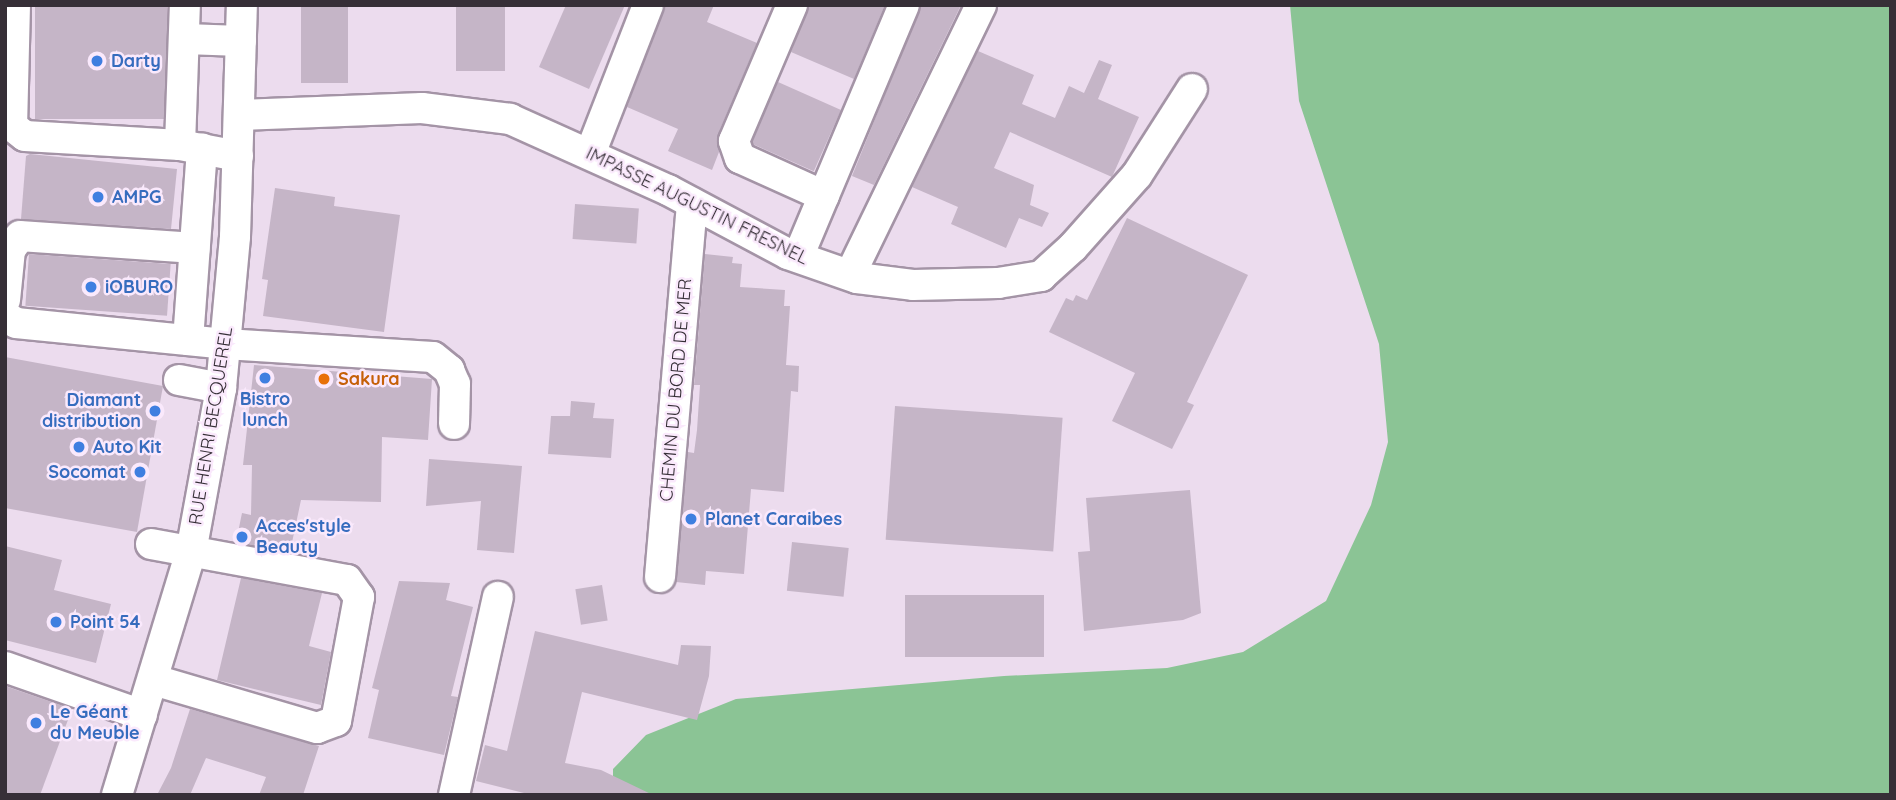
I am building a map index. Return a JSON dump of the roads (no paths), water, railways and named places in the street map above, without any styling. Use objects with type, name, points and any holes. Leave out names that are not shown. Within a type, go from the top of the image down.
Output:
[{"type":"street","points":[[15,5],[12,126],[25,136],[191,147],[238,156]]},
{"type":"street","points":[[185,5],[196,241],[188,340]]},
{"type":"street","name":"RUE HENRI BECQUEREL","points":[[117,795],[191,552],[220,388],[235,237],[242,5]]},
{"type":"street","points":[[590,154],[648,5]]},
{"type":"street","points":[[792,5],[734,141],[740,158],[824,197]]},
{"type":"street","points":[[798,257],[904,5]]},
{"type":"street","points":[[850,275],[981,5]]},
{"type":"street","points":[[185,39],[242,41]]},
{"type":"street","name":"IMPASSE AUGUSTIN FRESNEL","points":[[240,115],[447,111],[510,119],[590,154],[798,257],[850,275],[913,285],[998,283],[1041,276],[1073,247],[1137,175],[1192,89]]},
{"type":"street","name":"CHEMIN DU BORD DE MER","points":[[660,577],[692,203]]},
{"type":"street","points":[[5,300],[10,250],[20,236],[196,241],[235,237]]},
{"type":"street","points":[[5,316],[16,323],[225,344],[433,357],[449,370],[454,384],[454,424]]},
{"type":"street","points":[[179,380],[220,388]]},
{"type":"street","points":[[151,544],[346,580],[359,597],[336,721],[317,728],[154,680]]},
{"type":"street","points":[[454,795],[498,597]]},
{"type":"street","points":[[5,667],[142,715]]},
{"type":"place","name":"Darty","points":[[97,61]]},
{"type":"place","name":"AMPG","points":[[98,197]]},
{"type":"place","name":"iOBURO","points":[[91,287]]},
{"type":"place","name":"Bistro lunch","points":[[265,378]]},
{"type":"place","name":"Sakura","points":[[324,379]]},
{"type":"place","name":"Diamant distribution","points":[[155,411]]},
{"type":"place","name":"Auto Kit","points":[[79,447]]},
{"type":"place","name":"Socomat","points":[[140,472]]},
{"type":"place","name":"Planet Caraibes","points":[[691,519]]},
{"type":"place","name":"Acces'style Beauty","points":[[242,537]]},
{"type":"place","name":"Point 54","points":[[56,622]]},
{"type":"place","name":"Le Géant du Meuble","points":[[36,723]]}]
